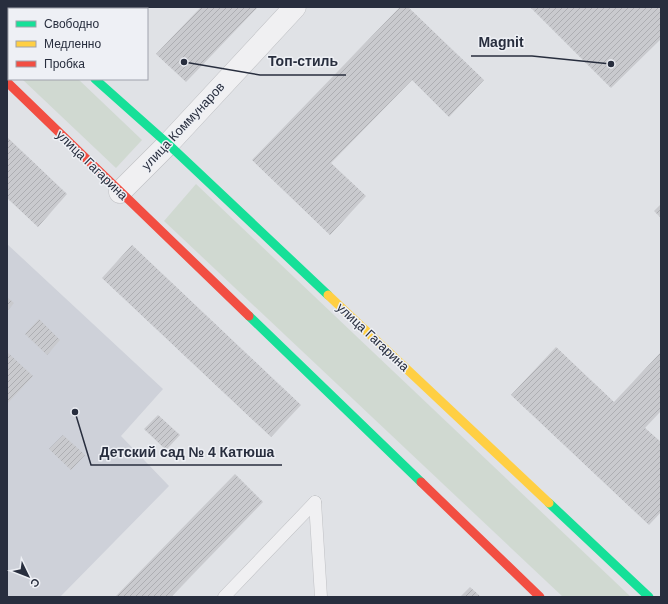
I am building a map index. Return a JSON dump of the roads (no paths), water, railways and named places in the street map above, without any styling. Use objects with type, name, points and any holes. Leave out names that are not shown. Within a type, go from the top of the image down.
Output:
[{"type":"street","name":"улица Коммунаров","points":[[120,192],[168,144],[295,7]]},
{"type":"street","name":"улица Гагарина","points":[[96,80],[168,144],[649,597]]},
{"type":"street","name":"улица Гагарина","points":[[7,82],[540,597]]},
{"type":"lane","points":[[224,597],[315,502],[321,597]]},
{"type":"place","name":"Топ-стиль","points":[[184,62]]},
{"type":"place","name":"Magnit","points":[[611,64]]},
{"type":"place","name":"Детский сад № 4 Катюша","points":[[75,412]]}]
